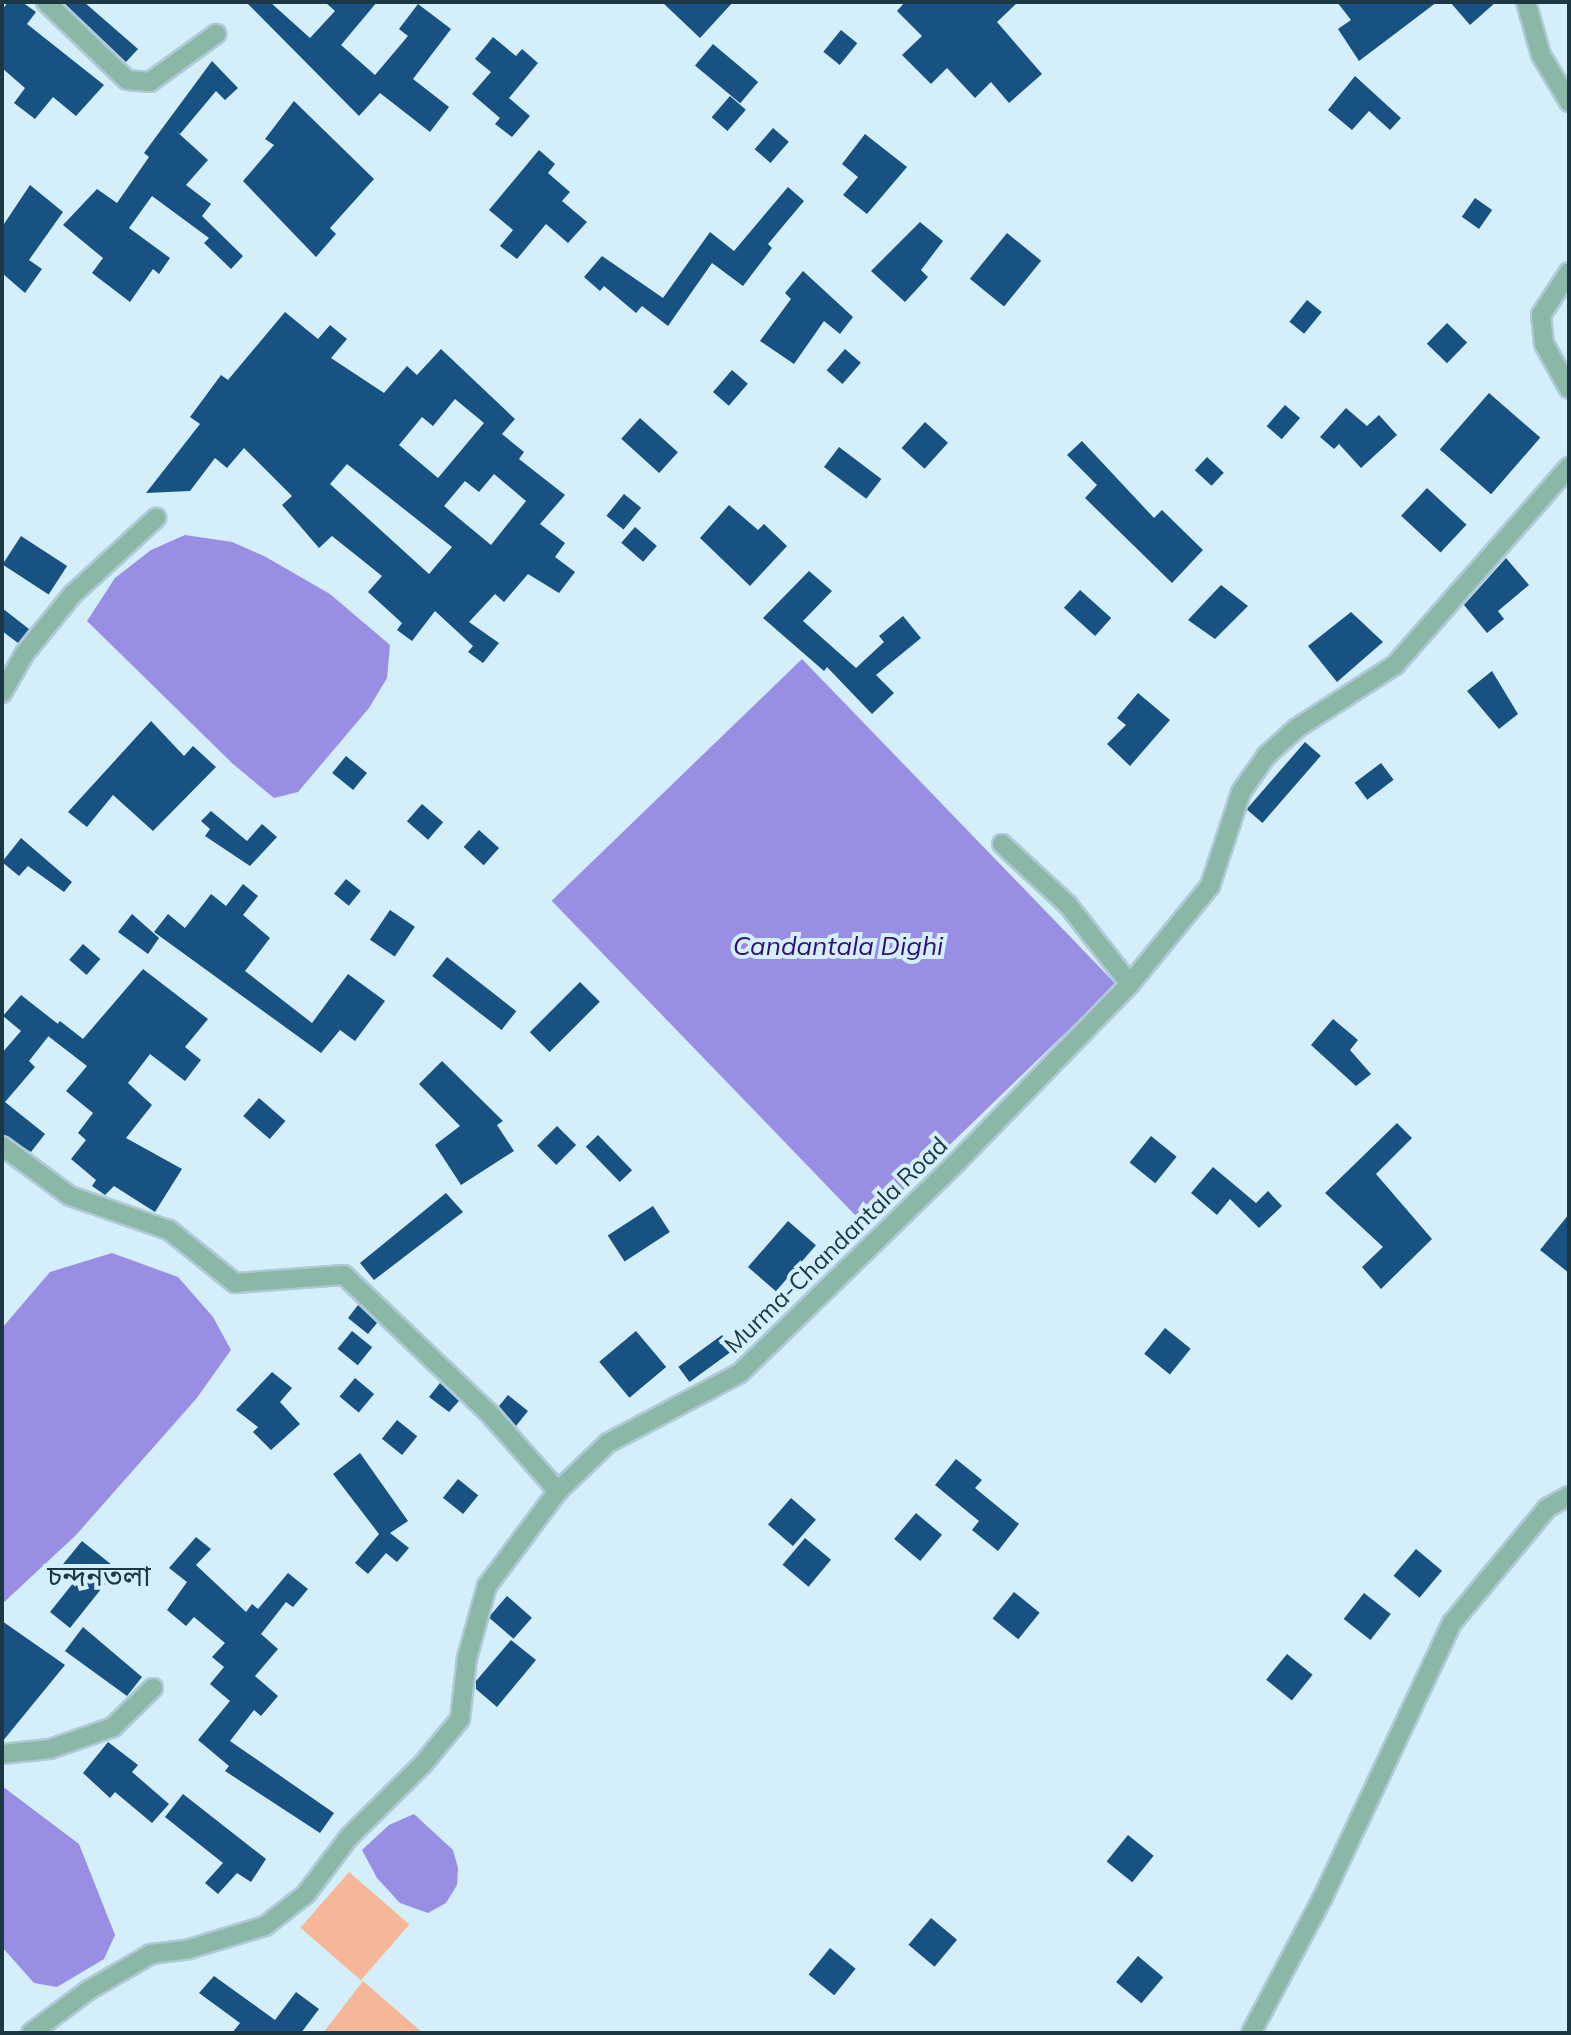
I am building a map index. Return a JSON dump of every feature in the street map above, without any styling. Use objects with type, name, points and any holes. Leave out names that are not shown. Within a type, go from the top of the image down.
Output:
[{"type":"street","points":[[46,2],[127,80],[150,82],[216,34]]},
{"type":"street","points":[[1526,2],[1541,55],[1569,102]]},
{"type":"street","points":[[1569,272],[1541,315],[1544,344],[1569,389]]},
{"type":"street","name":"Murma-Chandantala Road","points":[[31,2033],[89,1990],[151,1954],[189,1949],[265,1926],[306,1894],[349,1837],[423,1764],[460,1719],[467,1658],[487,1586],[558,1491],[608,1443],[740,1373],[954,1165],[1130,984],[1210,886],[1241,792],[1267,755],[1297,728],[1395,665],[1569,467]]},
{"type":"street","points":[[2,693],[25,653],[73,594],[156,518]]},
{"type":"street","points":[[1002,844],[1068,905],[1130,984]]},
{"type":"street","points":[[2,1146],[70,1196],[169,1230],[235,1283],[271,1283],[329,1272],[344,1275],[488,1412],[558,1491]]},
{"type":"street","points":[[1251,2033],[1323,1897],[1452,1623],[1547,1508],[1569,1496]]},
{"type":"street","points":[[2,1754],[50,1749],[113,1727],[153,1688]]},
{"type":"shaded area","points":[[349,1872],[409,1924],[361,1980],[300,1928]]},
{"type":"shaded area","points":[[363,1981],[423,2033],[323,2033]]},
{"type":"water","points":[[185,535],[232,542],[264,556],[330,594],[390,645],[387,678],[369,708],[298,792],[274,798],[233,764],[87,621],[115,578],[151,550]]},
{"type":"water","name":"Candantala Dighi","points":[[802,659],[1116,984],[866,1226],[552,901]]},
{"type":"water","points":[[112,1253],[178,1277],[213,1317],[231,1350],[196,1399],[76,1535],[2,1604],[2,1328],[50,1272]]},
{"type":"water","points":[[2,1786],[79,1844],[115,1935],[104,1959],[57,1987],[34,1983],[2,1947]]},
{"type":"water","points":[[414,1814],[453,1850],[458,1868],[457,1885],[446,1903],[428,1913],[400,1903],[377,1878],[362,1850],[389,1825]]},
{"type":"building","points":[[8,2],[22,2],[36,12],[27,24],[104,85],[76,116],[53,97],[35,119],[14,103],[25,88],[2,68],[2,10]]},
{"type":"building","points":[[63,2],[84,2],[138,49],[126,62]]},
{"type":"building","points":[[246,2],[270,2],[310,38],[335,11],[325,2],[377,2],[341,45],[375,75],[408,36],[399,29],[418,4],[451,29],[413,79],[449,107],[430,132],[380,93],[359,116]]},
{"type":"building","points":[[662,2],[733,2],[700,38]]},
{"type":"building","points":[[905,2],[1018,2],[997,22],[1042,74],[1009,103],[991,82],[975,98],[947,68],[931,84],[902,55],[922,36],[897,11]]},
{"type":"building","points":[[1337,2],[1437,2],[1359,61],[1338,29],[1351,20]]},
{"type":"building","points":[[1450,2],[1496,2],[1470,25]]},
{"type":"building","points":[[841,30],[857,43],[840,65],[823,52]]},
{"type":"building","points":[[493,37],[516,56],[522,49],[538,63],[509,98],[530,116],[512,137],[495,124],[500,118],[472,94],[491,72],[475,59]]},
{"type":"building","points":[[713,44],[758,82],[740,103],[695,65]]},
{"type":"building","points":[[212,61],[238,88],[225,100],[216,91],[180,134],[175,130],[208,160],[186,185],[211,204],[202,216],[243,256],[231,269],[204,243],[209,238],[152,196],[129,228],[170,258],[159,274],[153,269],[130,302],[92,273],[103,258],[63,225],[97,189],[117,203],[149,157],[144,153]]},
{"type":"building","points":[[1355,76],[1401,118],[1390,130],[1369,111],[1352,130],[1328,110]]},
{"type":"building","points":[[730,96],[746,110],[727,131],[712,117]]},
{"type":"building","points":[[294,101],[374,179],[330,228],[336,234],[316,257],[243,181],[274,145],[265,139]]},
{"type":"building","points":[[773,128],[789,142],[770,163],[755,149]]},
{"type":"building","points":[[865,134],[907,167],[867,214],[843,195],[858,177],[842,164]]},
{"type":"building","points":[[539,150],[555,164],[548,173],[570,192],[562,201],[587,222],[568,243],[546,224],[517,259],[500,246],[513,230],[489,210]]},
{"type":"building","points":[[30,185],[63,212],[29,260],[42,269],[25,293],[2,273],[2,227]]},
{"type":"building","points":[[788,187],[804,201],[768,244],[772,248],[743,286],[712,263],[668,326],[642,306],[636,313],[604,286],[600,291],[584,277],[602,256],[663,298],[710,232],[734,251]]},
{"type":"building","points":[[1475,198],[1492,210],[1479,229],[1462,217]]},
{"type":"building","points":[[920,222],[943,241],[921,270],[928,277],[905,302],[871,271]]},
{"type":"building","points":[[1007,233],[1041,261],[1004,307],[970,279]]},
{"type":"building","points":[[803,271],[853,317],[840,334],[824,321],[794,364],[760,341],[791,299],[785,293]]},
{"type":"building","points":[[1307,300],[1322,312],[1304,334],[1289,322]]},
{"type":"building","points":[[285,312],[318,339],[330,325],[347,339],[331,358],[384,393],[407,366],[417,375],[441,349],[515,419],[502,434],[524,452],[519,459],[565,495],[540,524],[565,543],[555,557],[575,572],[559,593],[528,574],[504,602],[495,594],[469,622],[499,643],[483,663],[468,652],[473,646],[435,611],[412,641],[397,630],[402,623],[368,592],[382,576],[332,536],[319,548],[282,505],[292,496],[244,448],[227,468],[215,458],[190,491],[146,493],[200,424],[190,417],[221,375],[228,380]],"holes":[[[455,399],[484,423],[438,478],[399,445],[422,417],[433,426]],[[347,464],[452,547],[429,574],[330,484]],[[494,474],[526,501],[491,545],[444,506],[465,481],[479,492]]]},
{"type":"building","points":[[1447,323],[1467,342],[1447,363],[1427,344]]},
{"type":"building","points":[[845,349],[861,363],[842,384],[827,370]]},
{"type":"building","points":[[732,370],[748,384],[729,406],[713,392]]},
{"type":"building","points":[[1489,393],[1540,438],[1491,494],[1440,450]]},
{"type":"building","points":[[1285,405],[1300,418],[1282,439],[1267,426]]},
{"type":"building","points":[[1346,408],[1367,426],[1379,415],[1397,435],[1361,468],[1339,444],[1334,449],[1320,437]]},
{"type":"building","points":[[640,418],[678,452],[659,473],[621,439]]},
{"type":"building","points":[[925,422],[948,443],[925,469],[902,448]]},
{"type":"building","points":[[1082,441],[1154,518],[1162,510],[1203,550],[1172,583],[1085,498],[1097,485],[1067,455]]},
{"type":"building","points":[[839,447],[881,479],[866,499],[824,467]]},
{"type":"building","points":[[1207,457],[1224,473],[1212,486],[1195,470]]},
{"type":"building","points":[[1427,488],[1466,525],[1441,553],[1401,516]]},
{"type":"building","points":[[624,494],[641,508],[623,530],[606,516]]},
{"type":"building","points":[[729,505],[758,530],[764,524],[787,546],[750,586],[700,538]]},
{"type":"building","points":[[635,527],[657,546],[643,562],[621,543]]},
{"type":"building","points":[[21,536],[67,566],[49,594],[2,565]]},
{"type":"building","points":[[1506,558],[1529,585],[1498,611],[1504,619],[1487,633],[1464,605]]},
{"type":"building","points":[[809,571],[832,591],[803,621],[856,668],[884,642],[879,636],[903,616],[921,638],[876,675],[894,693],[872,714],[827,667],[824,671],[763,618]]},
{"type":"building","points":[[1221,585],[1248,606],[1215,639],[1188,620]]},
{"type":"building","points":[[1080,590],[1111,618],[1095,636],[1064,608]]},
{"type":"building","points":[[2,608],[29,629],[18,643],[2,631]]},
{"type":"building","points":[[1351,612],[1383,642],[1337,682],[1308,646]]},
{"type":"building","points":[[1492,671],[1518,714],[1499,729],[1467,691]]},
{"type":"building","points":[[1138,693],[1170,720],[1130,766],[1107,744],[1126,725],[1117,718]]},
{"type":"building","points":[[151,721],[184,756],[193,746],[216,767],[153,831],[113,795],[87,827],[68,812]]},
{"type":"building","points":[[1305,742],[1321,756],[1262,823],[1247,809]]},
{"type":"building","points":[[346,756],[367,773],[353,790],[332,773]]},
{"type":"building","points":[[1381,763],[1394,780],[1367,800],[1355,783]]},
{"type":"building","points":[[422,804],[443,822],[428,840],[407,821]]},
{"type":"building","points":[[211,811],[247,841],[262,824],[277,837],[250,866],[205,836],[210,829],[201,821]]},
{"type":"building","points":[[479,830],[499,848],[484,865],[464,847]]},
{"type":"building","points":[[21,838],[72,882],[64,892],[28,866],[19,876],[2,862]]},
{"type":"building","points":[[346,879],[361,891],[349,906],[334,894]]},
{"type":"building","points":[[243,884],[258,896],[243,915],[270,938],[245,971],[312,1023],[348,974],[385,1001],[355,1041],[340,1030],[321,1053],[154,932],[168,914],[185,928],[211,894],[226,906]]},
{"type":"building","points":[[390,910],[415,927],[395,957],[370,940]]},
{"type":"building","points":[[132,914],[159,938],[148,954],[118,932]]},
{"type":"building","points":[[83,944],[100,959],[87,975],[69,960]]},
{"type":"building","points":[[447,957],[516,1011],[502,1030],[432,976]]},
{"type":"building","points":[[143,969],[208,1019],[185,1047],[201,1060],[185,1081],[150,1054],[128,1083],[152,1105],[126,1138],[182,1169],[155,1212],[114,1186],[105,1195],[92,1186],[96,1180],[71,1159],[86,1140],[78,1133],[93,1113],[66,1091],[87,1066],[48,1036],[60,1021],[83,1039]]},
{"type":"building","points":[[580,982],[600,1002],[550,1052],[530,1032]]},
{"type":"building","points":[[21,995],[58,1024],[29,1061],[35,1067],[5,1102],[45,1134],[31,1152],[2,1134],[2,1053],[21,1031],[3,1016]]},
{"type":"building","points":[[1333,1019],[1358,1040],[1350,1050],[1371,1074],[1356,1086],[1311,1045]]},
{"type":"building","points":[[442,1061],[503,1121],[497,1125],[514,1151],[461,1185],[435,1145],[460,1126],[419,1084]]},
{"type":"building","points":[[259,1098],[285,1121],[270,1139],[243,1116]]},
{"type":"building","points":[[1397,1123],[1412,1138],[1376,1174],[1432,1239],[1381,1289],[1362,1267],[1383,1247],[1325,1193]]},
{"type":"building","points":[[557,1126],[576,1145],[556,1165],[537,1146]]},
{"type":"building","points":[[598,1135],[632,1170],[620,1182],[586,1147]]},
{"type":"building","points":[[1151,1136],[1177,1157],[1155,1183],[1130,1162]]},
{"type":"building","points":[[1213,1167],[1256,1203],[1268,1191],[1282,1206],[1259,1228],[1230,1199],[1217,1215],[1191,1193]]},
{"type":"building","points":[[446,1193],[463,1212],[374,1280],[360,1263]]},
{"type":"building","points":[[653,1206],[670,1232],[625,1261],[608,1235]]},
{"type":"building","points":[[1569,1214],[1569,1273],[1540,1250]]},
{"type":"building","points":[[788,1221],[816,1245],[776,1291],[748,1267]]},
{"type":"building","points":[[358,1305],[377,1323],[368,1334],[348,1318]]},
{"type":"building","points":[[1165,1328],[1191,1349],[1170,1374],[1144,1354]]},
{"type":"building","points":[[352,1331],[372,1347],[358,1365],[338,1349]]},
{"type":"building","points":[[636,1331],[666,1367],[629,1398],[599,1362]]},
{"type":"building","points":[[722,1335],[733,1350],[689,1382],[678,1367]]},
{"type":"building","points":[[272,1372],[292,1388],[280,1402],[300,1424],[271,1450],[253,1432],[258,1427],[236,1410]]},
{"type":"building","points":[[355,1378],[374,1394],[359,1412],[340,1396]]},
{"type":"building","points":[[440,1383],[459,1401],[449,1412],[429,1397]]},
{"type":"building","points":[[508,1395],[528,1411],[516,1426],[499,1406]]},
{"type":"building","points":[[397,1420],[417,1436],[402,1455],[382,1439]]},
{"type":"building","points":[[360,1453],[408,1521],[390,1533],[409,1548],[397,1562],[386,1553],[368,1574],[355,1563],[379,1534],[333,1474]]},
{"type":"building","points":[[956,1459],[982,1480],[975,1488],[1019,1524],[998,1551],[972,1530],[979,1521],[935,1485]]},
{"type":"building","points":[[458,1479],[478,1495],[463,1514],[443,1498]]},
{"type":"building","points":[[791,1498],[816,1520],[793,1546],[768,1524]]},
{"type":"building","points":[[916,1513],[942,1535],[920,1561],[894,1539]]},
{"type":"building","points":[[196,1537],[211,1549],[196,1565],[246,1612],[252,1604],[258,1609],[288,1573],[308,1589],[293,1607],[286,1602],[261,1634],[278,1649],[255,1676],[278,1696],[261,1716],[254,1710],[230,1741],[334,1813],[320,1833],[225,1771],[229,1766],[198,1740],[230,1701],[210,1684],[224,1667],[212,1657],[225,1643],[194,1617],[186,1626],[167,1610],[187,1582],[169,1568]]},
{"type":"building","points":[[805,1538],[831,1560],[809,1587],[783,1565]]},
{"type":"building","points":[[82,1541],[117,1569],[70,1628],[50,1612],[74,1582],[59,1569]]},
{"type":"building","points":[[1416,1549],[1442,1571],[1420,1598],[1394,1576]]},
{"type":"building","points":[[1014,1592],[1040,1613],[1018,1639],[993,1618]]},
{"type":"building","points":[[1364,1593],[1391,1614],[1370,1640],[1344,1619]]},
{"type":"building","points":[[507,1596],[532,1618],[514,1639],[489,1617]]},
{"type":"building","points":[[2,1621],[65,1665],[2,1742]]},
{"type":"building","points":[[83,1627],[142,1677],[127,1696],[65,1651]]},
{"type":"building","points":[[511,1640],[536,1660],[497,1707],[476,1689],[476,1681]]},
{"type":"building","points":[[1287,1654],[1313,1675],[1292,1700],[1266,1680]]},
{"type":"building","points":[[108,1742],[138,1765],[132,1772],[169,1804],[152,1823],[115,1792],[110,1798],[83,1773]]},
{"type":"building","points":[[183,1794],[266,1859],[251,1882],[237,1873],[218,1894],[205,1883],[223,1863],[165,1817]]},
{"type":"building","points":[[1128,1835],[1154,1856],[1132,1882],[1107,1861]]},
{"type":"building","points":[[931,1918],[957,1940],[935,1967],[909,1945]]},
{"type":"building","points":[[830,1948],[856,1969],[834,1995],[809,1974]]},
{"type":"building","points":[[1138,1956],[1163,1977],[1141,2003],[1116,1982]]},
{"type":"building","points":[[214,1976],[275,2020],[296,1992],[319,2009],[301,2033],[232,2033],[240,2023],[199,1993]]},
{"type":"district","name":"চন্দনতলা","points":[[99,1576]]}]
